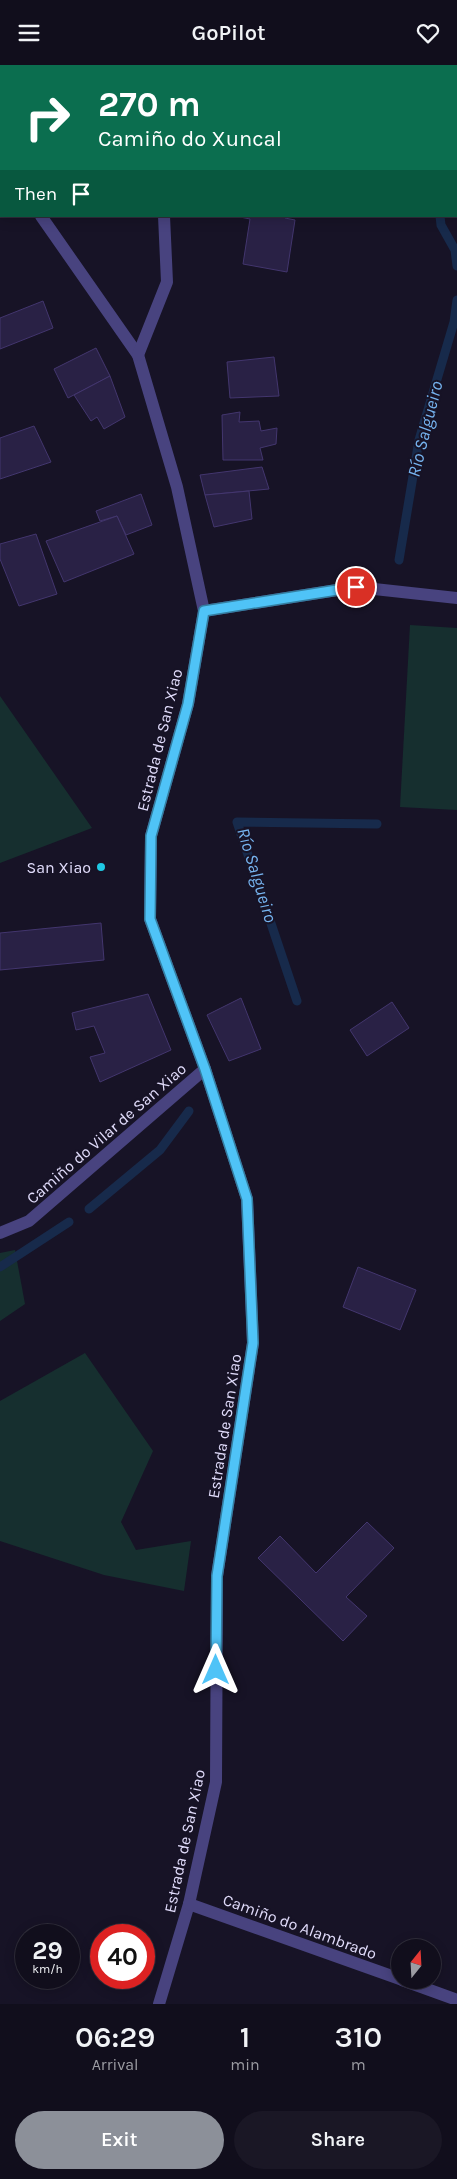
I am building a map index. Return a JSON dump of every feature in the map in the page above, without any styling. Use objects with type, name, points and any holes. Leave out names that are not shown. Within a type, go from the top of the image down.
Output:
[{"type":"street","name":"Estrada de San Xiao","points":[[42,217],[138,355],[177,487],[204,611],[188,704],[151,836],[150,919],[205,1069],[247,1199],[253,1343],[217,1576],[216,1782],[189,1904],[159,2004]]},
{"type":"street","points":[[138,355],[167,282],[164,217]]},
{"type":"street","points":[[204,611],[356,587],[457,598]]},
{"type":"street","name":"Camiño do Vilar de San Xiao","points":[[0,1233],[29,1221],[205,1069]]},
{"type":"street","name":"Camiño do Alambrado","points":[[189,1904],[391,1976]]},
{"type":"street","name":"Camiño do Alambrado","points":[[426,1989],[457,2000]]},
{"type":"green space","points":[[410,625],[457,628],[457,810],[400,807]]},
{"type":"green space","points":[[0,696],[92,828],[0,863]]},
{"type":"green space","points":[[15,1250],[25,1304],[0,1321],[0,1253]]},
{"type":"green space","points":[[85,1353],[153,1451],[121,1522],[136,1550],[191,1541],[184,1591],[104,1575],[0,1541],[0,1401]]},
{"type":"building","points":[[240,217],[285,217],[295,220],[287,272],[243,264],[250,219]]},
{"type":"building","points":[[43,301],[53,328],[0,349],[0,318]]},
{"type":"building","points":[[96,348],[110,376],[68,398],[54,369]]},
{"type":"building","points":[[274,357],[279,396],[230,398],[227,362]]},
{"type":"building","points":[[110,376],[125,417],[104,429],[97,417],[91,421],[74,395]]},
{"type":"building","points":[[240,412],[239,422],[259,421],[261,431],[277,428],[276,444],[260,448],[263,460],[223,460],[222,415]]},
{"type":"building","points":[[34,426],[51,462],[0,479],[0,438]]},
{"type":"building","points":[[262,467],[269,489],[205,495],[200,475]]},
{"type":"building","points":[[249,491],[252,519],[214,527],[205,495]]},
{"type":"building","points":[[141,494],[152,525],[126,535],[117,516],[100,521],[96,511]]},
{"type":"building","points":[[117,516],[134,554],[64,582],[46,541]]},
{"type":"building","points":[[36,534],[57,594],[19,606],[0,559],[0,544]]},
{"type":"building","points":[[101,923],[104,960],[0,970],[0,933]]},
{"type":"building","points":[[148,994],[171,1050],[100,1082],[90,1057],[105,1053],[94,1026],[76,1030],[72,1013]]},
{"type":"building","points":[[241,998],[261,1049],[229,1061],[207,1015]]},
{"type":"building","points":[[392,1002],[409,1028],[367,1056],[350,1030]]},
{"type":"building","points":[[358,1267],[416,1290],[400,1330],[343,1307]]},
{"type":"building","points":[[367,1522],[394,1548],[346,1597],[367,1616],[343,1641],[258,1558],[280,1536],[316,1573]]},
{"type":"waterway","name":"Río Salgueiro","points":[[440,217],[441,225],[455,250],[457,266]]},
{"type":"waterway","name":"Río Salgueiro","points":[[399,560],[419,440],[454,322],[457,300]]},
{"type":"waterway","name":"Río Salgueiro","points":[[297,1001],[237,822],[377,824]]},
{"type":"waterway","name":"Río Salgueiro","points":[[89,1209],[160,1150],[189,1111]]},
{"type":"waterway","name":"Río Salgueiro","points":[[0,1267],[69,1222]]},
{"type":"place","name":"San Xiao","points":[[101,867]]},
{"type":"route","points":[[216,1670],[217,1576],[253,1343],[247,1199],[205,1069],[150,919],[151,836],[188,704],[204,611],[356,587]]}]
